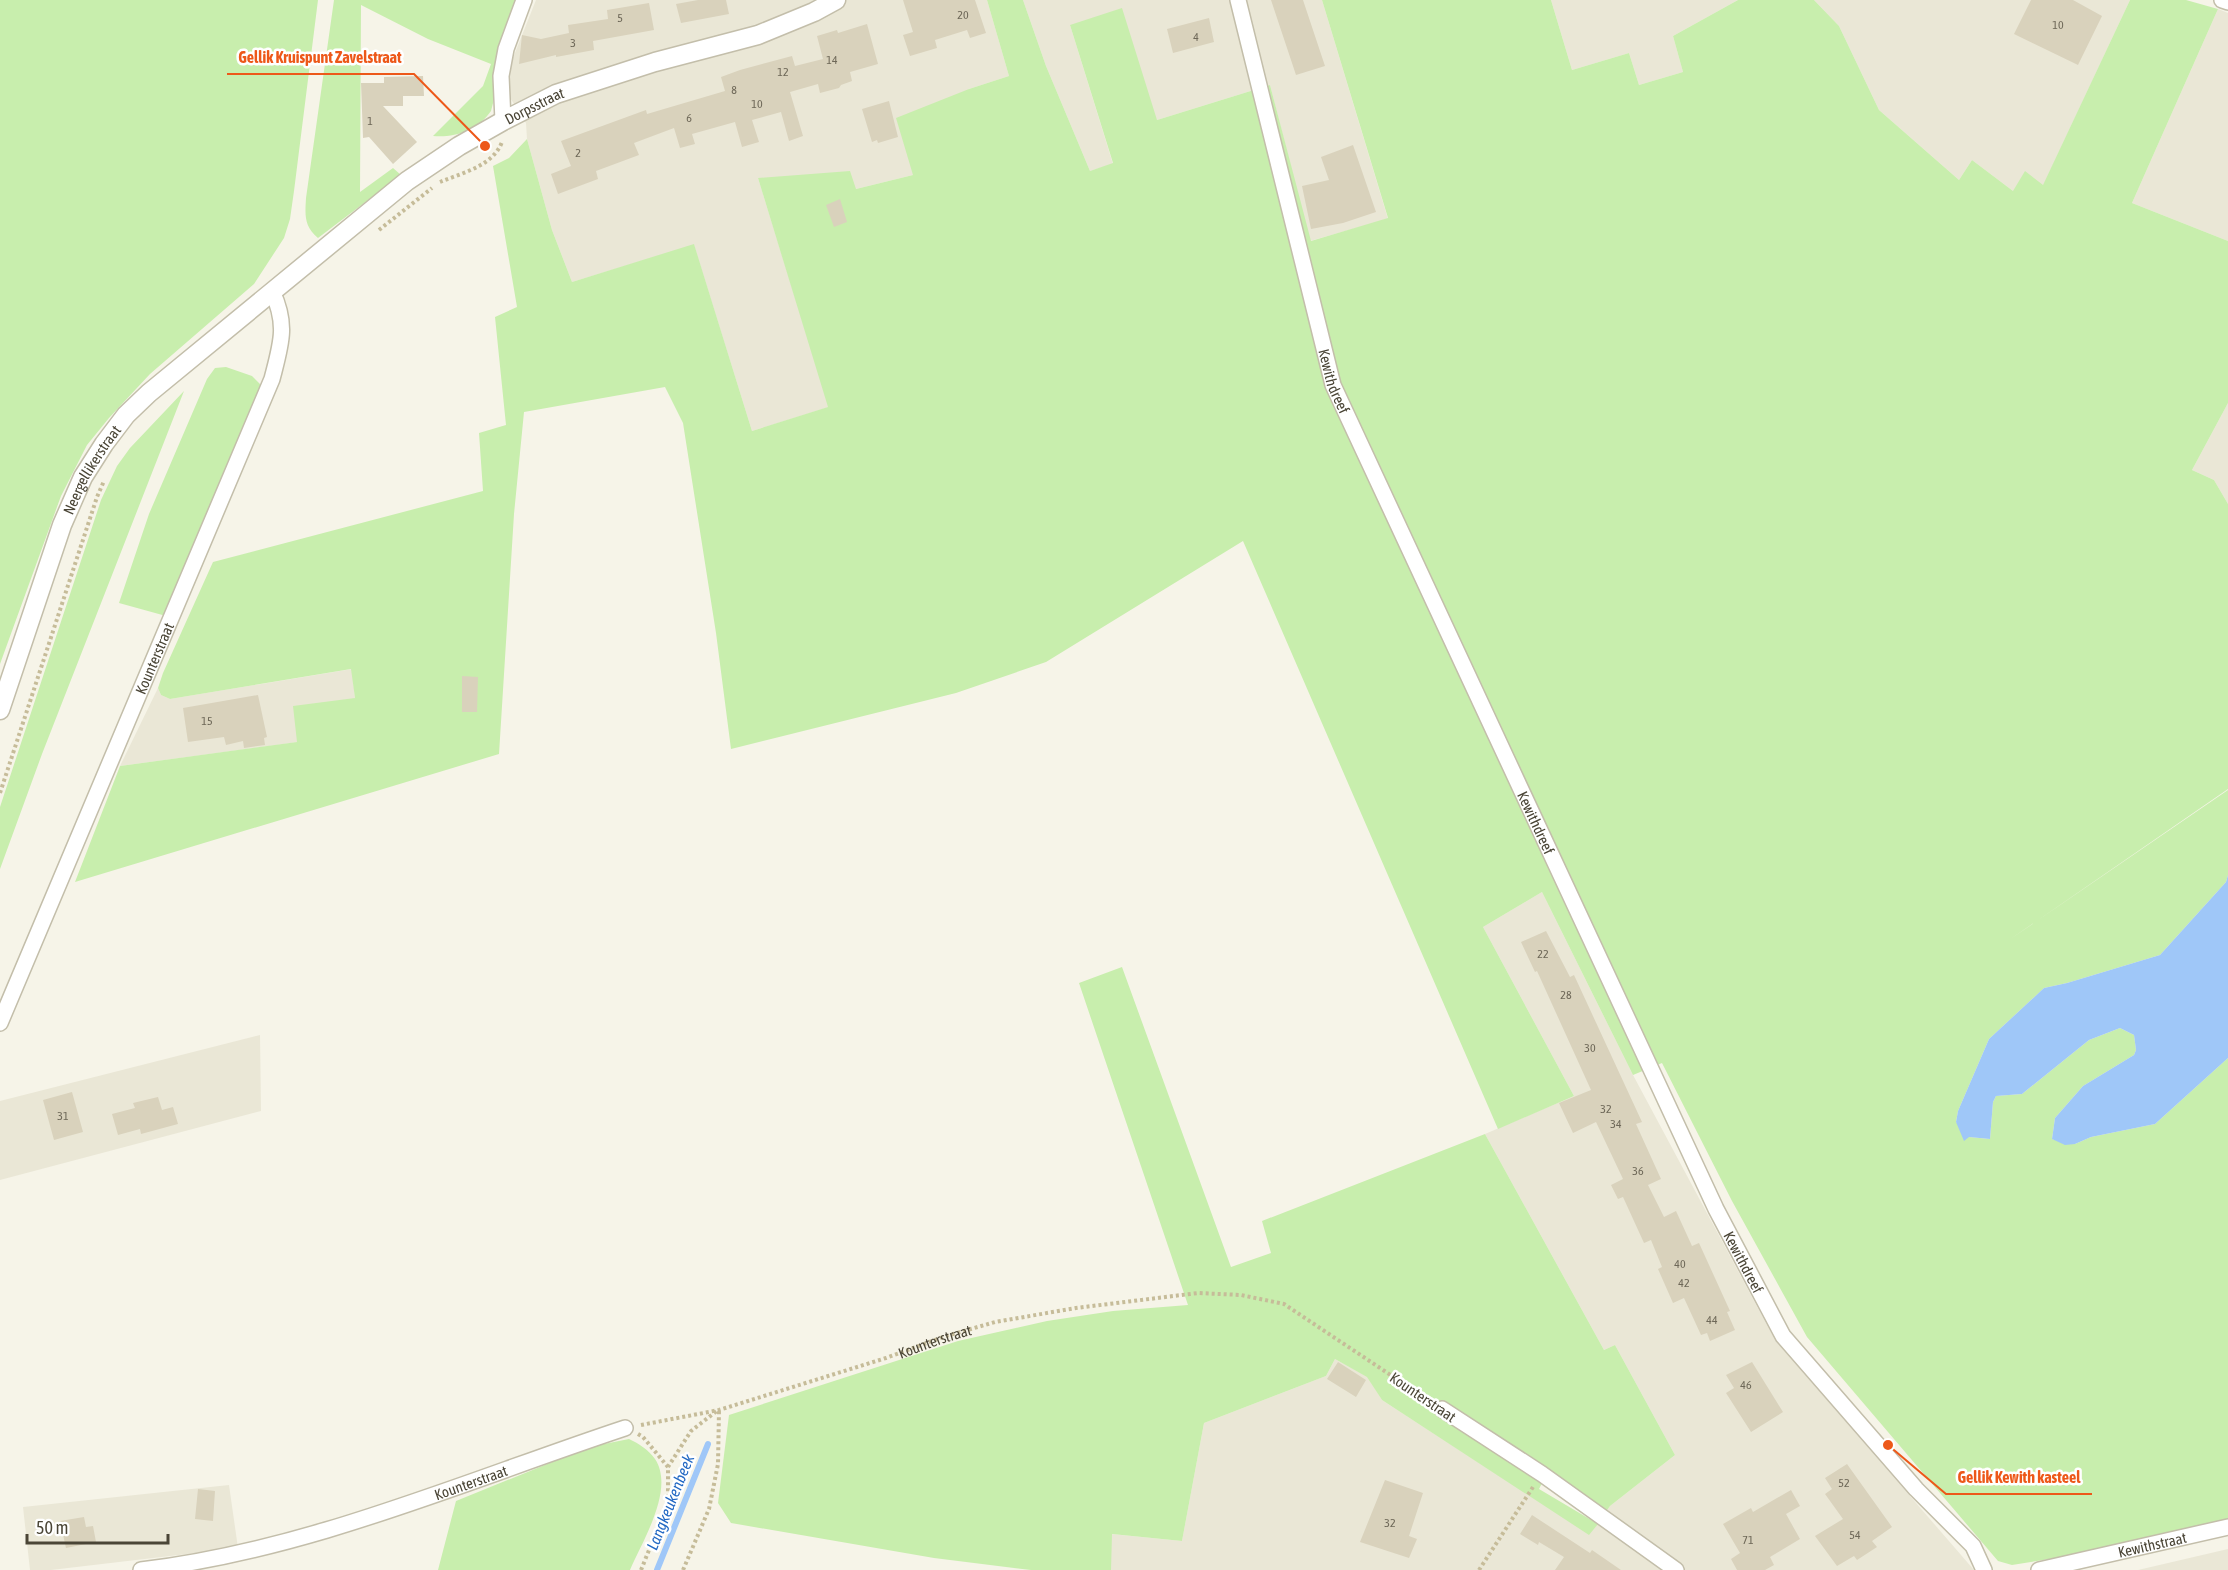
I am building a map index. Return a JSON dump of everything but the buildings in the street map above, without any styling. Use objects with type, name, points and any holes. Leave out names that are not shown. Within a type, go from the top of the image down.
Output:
[{"type":"street","points":[[503,120],[501,76],[506,49],[524,0]]},
{"type":"street","name":"Dorpsstraat","points":[[272,291],[407,181],[503,120],[556,94],[656,62],[758,35],[814,12],[836,0]]},
{"type":"street","name":"Kewithdreef","points":[[1238,0],[1333,385],[1716,1209],[1783,1336],[1916,1489],[1972,1546],[1984,1570]]},
{"type":"street","points":[[2222,0],[2228,2]]},
{"type":"street","name":"Neergellikerstraat","points":[[0,710],[62,525],[83,477],[104,444],[126,415],[149,393],[272,291]]},
{"type":"street","name":"Kounterstraat","points":[[0,1023],[272,379],[283,340],[280,308],[272,291]]},
{"type":"street","name":"Kounterstraat","points":[[1442,1409],[1542,1474],[1676,1570]]},
{"type":"street","name":"Kounterstraat","points":[[141,1570],[215,1559],[380,1515],[625,1428]]},
{"type":"street","name":"Kewithstraat","points":[[2039,1570],[2228,1527]]},
{"type":"path","points":[[374,234],[440,182],[481,165],[498,152],[505,133],[503,120]]},
{"type":"path","points":[[0,793],[105,478]]},
{"type":"path","name":"Kounterstraat","points":[[625,1428],[719,1410],[996,1322],[1076,1308],[1198,1293],[1241,1295],[1284,1304],[1442,1409]]},
{"type":"path","points":[[641,1570],[668,1503],[668,1467],[690,1431],[719,1410]]},
{"type":"path","points":[[682,1570],[709,1509],[718,1464],[719,1410]]},
{"type":"path","points":[[625,1428],[643,1437],[668,1467]]},
{"type":"path","points":[[1479,1570],[1542,1474]]},
{"type":"shaded area","points":[[536,0],[987,0],[1009,76],[969,89],[913,175],[856,189],[758,178],[829,407],[752,431],[694,245],[572,282],[552,230],[527,139],[526,123],[509,96],[511,63]]},
{"type":"shaded area","points":[[1023,0],[1322,0],[1388,219],[1310,241],[1270,85],[1157,120],[1070,25],[1113,164],[1090,171],[1046,66]]},
{"type":"shaded area","points":[[1551,0],[1738,0],[1673,36],[1683,72],[1639,85],[1629,53],[1572,70]]},
{"type":"shaded area","points":[[1814,0],[2130,0],[2043,186],[2013,191],[1972,160],[1959,180],[1879,110],[1839,26]]},
{"type":"shaded area","points":[[2218,9],[2228,13],[2228,241],[2132,203]]},
{"type":"shaded area","points":[[2228,403],[2228,504],[2214,480],[2192,470]]},
{"type":"shaded area","points":[[352,669],[355,698],[298,742],[120,766],[158,688],[161,695],[170,699]]},
{"type":"shaded area","points":[[1542,892],[1633,1075],[1775,1340],[1974,1570],[1111,1570],[1111,1534],[1182,1541],[1204,1423],[1326,1376],[1335,1359],[1368,1377],[1382,1400],[1589,1534],[1610,1506],[1675,1455],[1615,1345],[1604,1350],[1485,1134],[1574,1096],[1483,927]]},
{"type":"shaded area","points":[[260,1035],[261,1111],[0,1180],[0,1101]]},
{"type":"shaded area","points":[[229,1485],[238,1548],[51,1570],[30,1570],[23,1507]]},
{"type":"shaded area","points":[[2228,1549],[2228,1570],[2138,1570]]},
{"type":"green space","points":[[0,0],[318,0],[290,219],[284,238],[254,284],[150,374],[87,445],[61,496],[0,664]]},
{"type":"green space","points":[[334,0],[519,0],[491,111],[473,128],[450,136],[433,136],[483,86],[491,64],[428,39],[361,5],[360,192],[393,168],[401,175],[318,238],[310,229],[305,210]]},
{"type":"green space","points":[[987,0],[1023,0],[1046,66],[1090,171],[1113,163],[1070,25],[1122,8],[1157,120],[1270,85],[1311,241],[1388,218],[1322,0],[1551,0],[1572,70],[1629,53],[1639,85],[1683,72],[1673,36],[1738,0],[1814,0],[1839,26],[1879,110],[1959,180],[1972,160],[2013,191],[2025,171],[2043,185],[2130,0],[2186,0],[2218,9],[2132,203],[2228,241],[2228,403],[2192,470],[2214,480],[2228,504],[2228,789],[2009,940],[2228,790],[2228,875],[2226,882],[2160,955],[2044,988],[1989,1039],[1958,1111],[1956,1122],[1969,1137],[1990,1139],[1993,1102],[1996,1096],[2022,1094],[2089,1040],[2120,1028],[2134,1035],[2136,1050],[2134,1055],[2083,1086],[2055,1118],[2052,1139],[2075,1144],[2091,1137],[2155,1124],[2228,1058],[2228,1521],[2074,1555],[2012,1565],[1998,1561],[1807,1337],[1732,1201],[1662,1063],[1633,1075],[1542,892],[1483,927],[1574,1096],[1498,1129],[1243,541],[1046,662],[956,693],[731,749],[716,633],[683,423],[665,387],[524,412],[514,514],[499,754],[75,882],[120,766],[297,742],[293,706],[355,698],[351,669],[170,699],[161,695],[158,688],[163,673],[213,562],[483,491],[479,433],[506,425],[495,317],[517,307],[493,166],[509,158],[527,139],[552,230],[572,282],[694,244],[752,431],[828,407],[758,178],[850,171],[856,189],[913,175],[896,118],[1009,76]]},
{"type":"green space","points":[[226,367],[252,376],[265,389],[166,616],[119,603],[149,514],[207,379],[215,368]]},
{"type":"green space","points":[[184,391],[42,754],[0,869],[0,807],[101,500],[117,466],[130,448]]},
{"type":"green space","points":[[1122,967],[1231,1267],[1271,1253],[1262,1221],[1485,1134],[1604,1350],[1615,1345],[1675,1455],[1610,1506],[1605,1513],[1546,1475],[1539,1489],[1598,1524],[1589,1535],[1382,1400],[1367,1377],[1335,1359],[1326,1376],[1204,1423],[1182,1541],[1112,1534],[1111,1570],[1031,1570],[934,1558],[731,1523],[718,1503],[729,1415],[958,1341],[1047,1321],[1113,1311],[1188,1305],[1079,983]]},
{"type":"green space","points":[[629,1439],[643,1447],[655,1459],[660,1471],[661,1485],[655,1514],[630,1570],[438,1570],[456,1501],[589,1447]]},
{"type":"water","points":[[2228,875],[2228,1058],[2155,1124],[2091,1137],[2075,1144],[2065,1145],[2052,1139],[2055,1118],[2083,1086],[2134,1055],[2136,1050],[2134,1035],[2120,1028],[2089,1040],[2022,1094],[1996,1096],[1993,1102],[1990,1139],[1969,1137],[1964,1141],[1956,1122],[1958,1111],[1989,1039],[2044,988],[2160,955],[2226,882]]},
{"type":"waterway","name":"Langkeukenbeek","points":[[657,1570],[708,1444]]},
{"type":"place","name":"Gellik Kruispunt Zavelstraat","points":[[485,146]]},
{"type":"place","name":"Gellik Kewith kasteel","points":[[1888,1445]]}]
